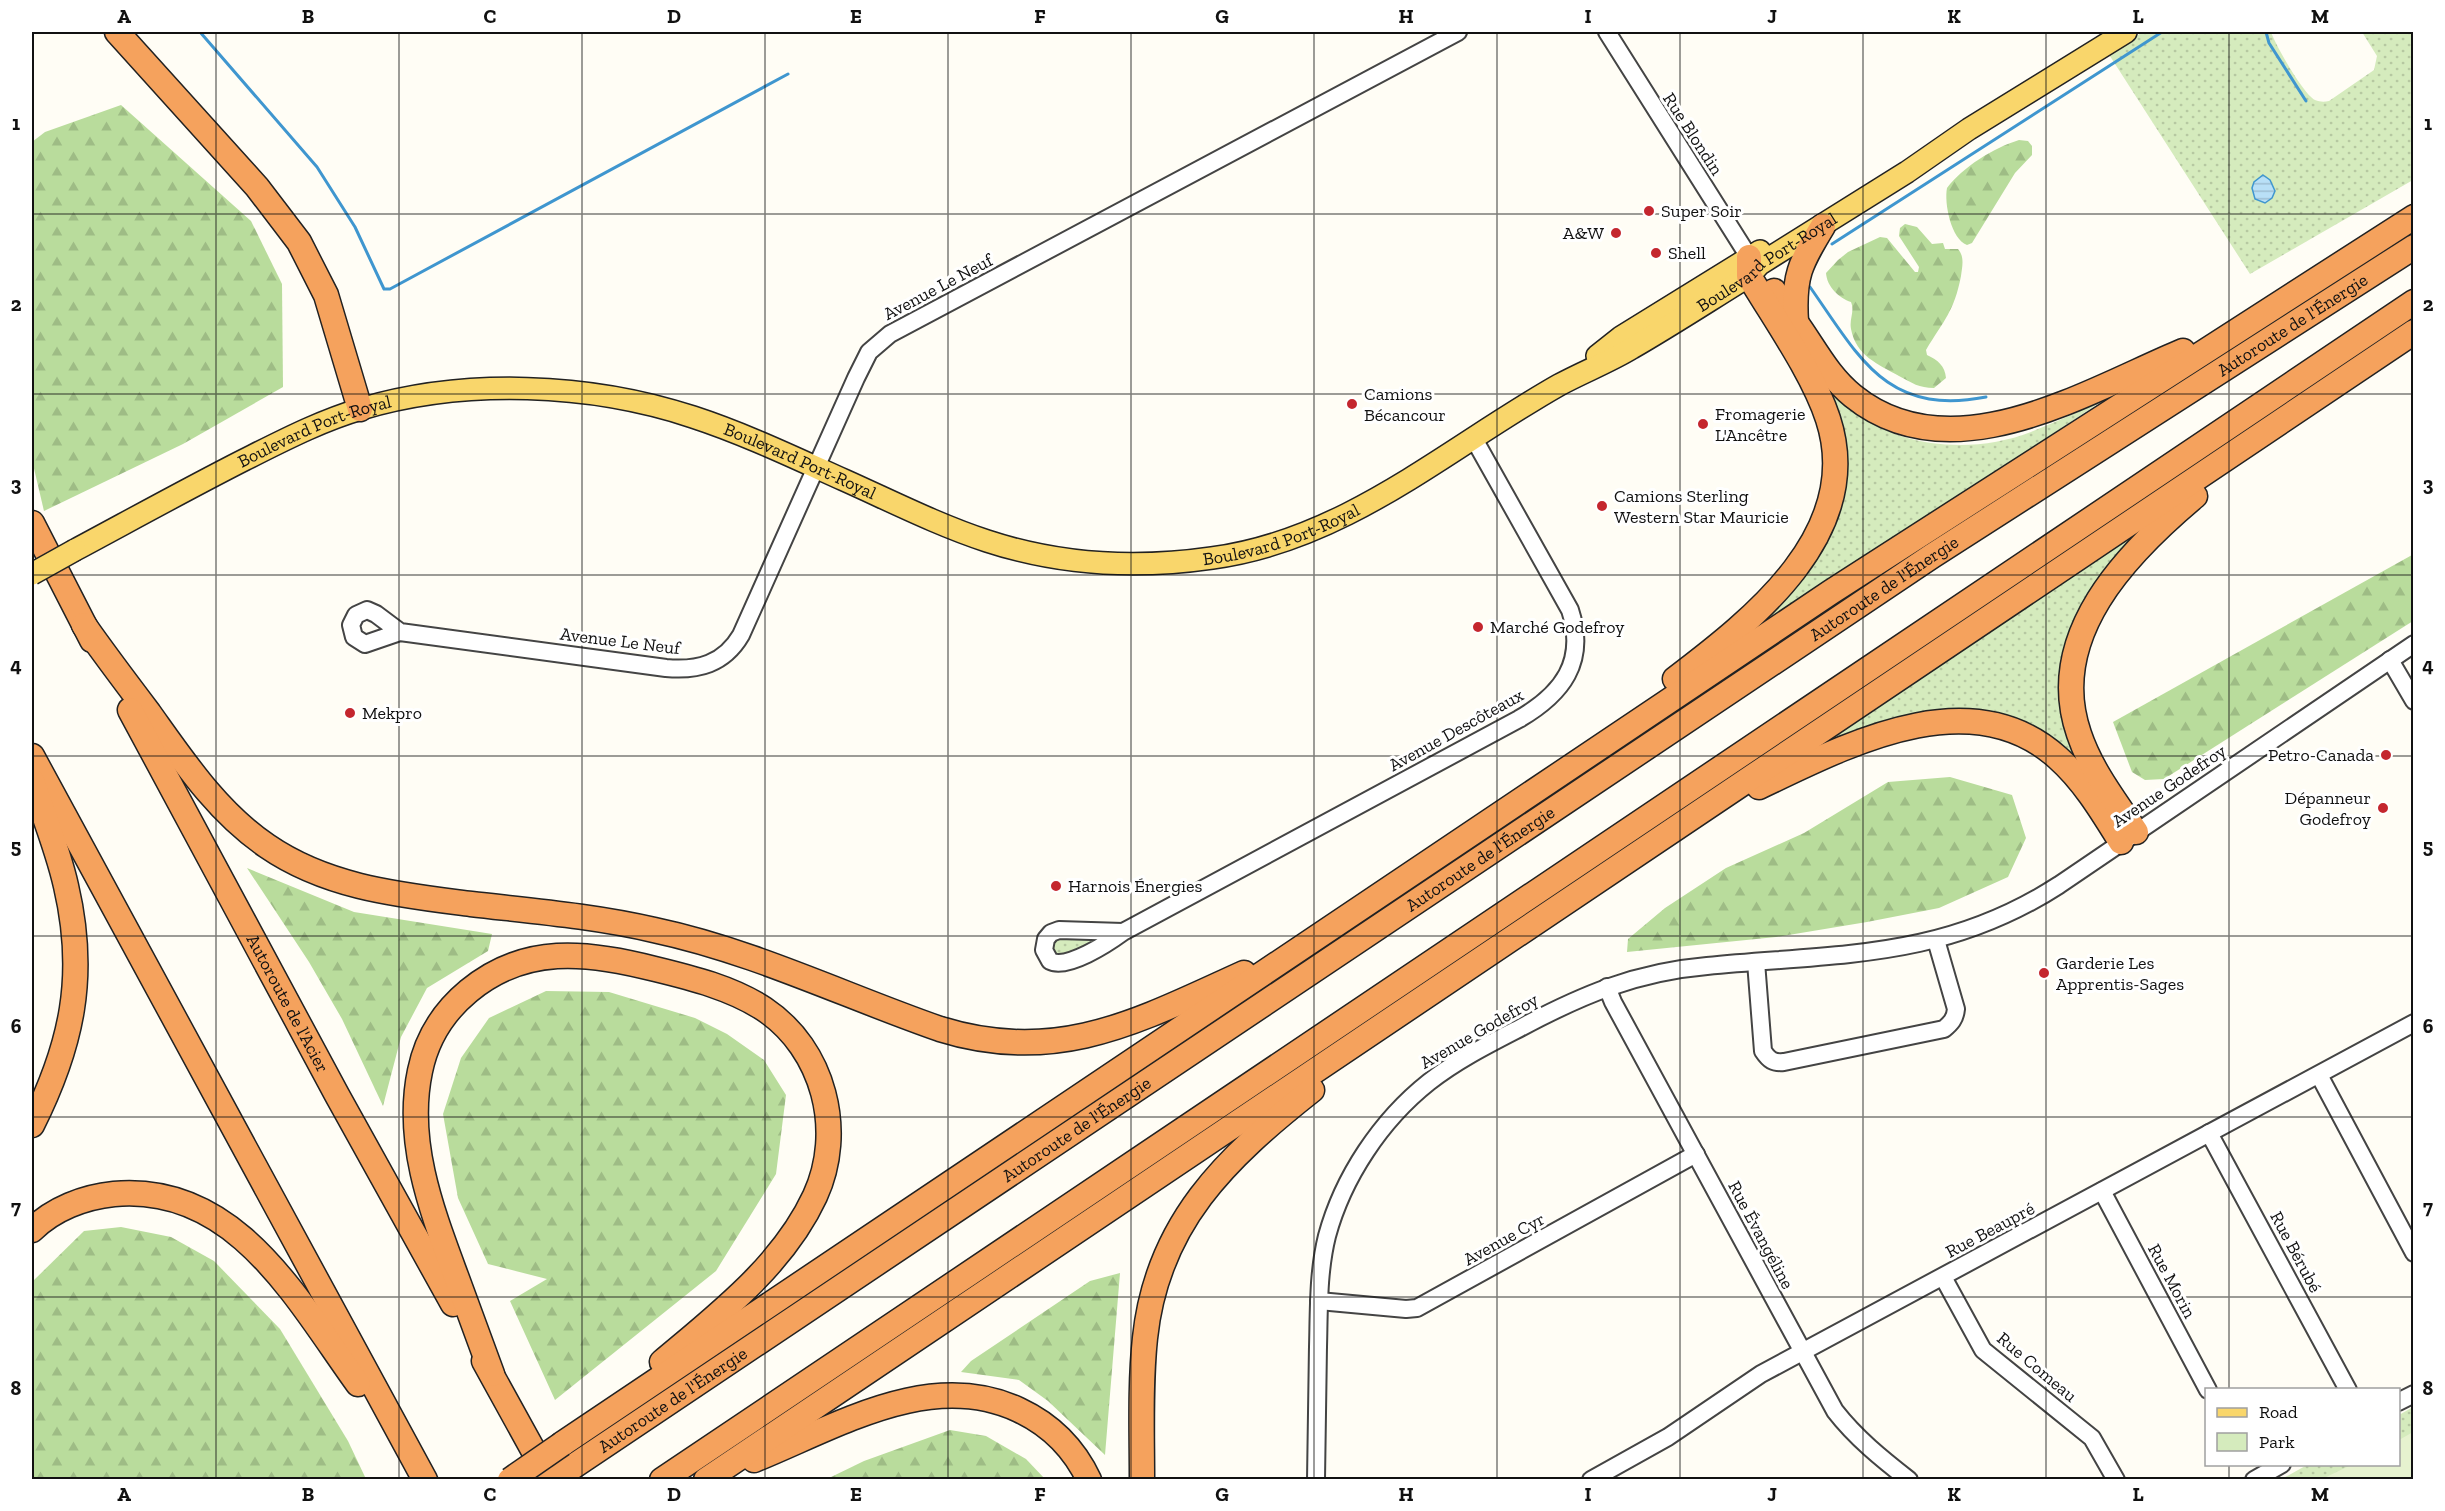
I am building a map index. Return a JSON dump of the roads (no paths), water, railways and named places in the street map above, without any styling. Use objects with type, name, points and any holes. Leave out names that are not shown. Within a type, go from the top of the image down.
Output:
[{"type":"highway","points":[[117,32],[257,187],[299,242],[326,295],[360,409]]},
{"type":"highway","points":[[510,1479],[1913,538],[2414,217]]},
{"type":"highway","points":[[1796,322],[1794,298],[1799,268],[1823,225]]},
{"type":"highway","name":"Autoroute de l'Énergie","points":[[551,1479],[1923,562],[2414,248]]},
{"type":"highway","points":[[1752,266],[1796,322],[1829,372],[1859,400],[1898,421],[1947,428],[1989,425],[2044,411],[2246,324]]},
{"type":"highway","points":[[1573,766],[1728,637],[1772,597],[1806,553],[1827,512],[1835,467],[1833,439],[1828,418],[1752,266]]},
{"type":"highway","points":[[662,1479],[2414,302]]},
{"type":"highway","points":[[707,1479],[2414,332]]},
{"type":"highway","points":[[2129,837],[2075,723],[2072,683],[2078,643],[2095,605],[2128,559],[2162,524],[2266,432]]},
{"type":"highway","name":"Autoroute de l'Acier","points":[[32,523],[84,625],[338,1095],[551,1479]]},
{"type":"highway","points":[[84,625],[187,766],[229,815],[285,858],[328,877],[362,887],[416,897],[604,920],[670,933],[752,958],[940,1029],[974,1038],[1002,1041],[1063,1041],[1120,1028],[1175,1006],[1306,945]]},
{"type":"highway","points":[[1687,821],[1815,760],[1869,738],[1924,724],[1971,722],[2012,730],[2034,740],[2054,754],[2129,837]]},
{"type":"highway","points":[[32,756],[421,1473]]},
{"type":"highway","points":[[32,779],[66,884],[72,916],[76,964],[74,1002],[67,1038],[54,1077],[32,1125]]},
{"type":"highway","points":[[492,1374],[440,1231],[419,1156],[416,1117],[419,1074],[427,1047],[440,1022],[466,993],[494,973],[519,963],[557,956],[600,959],[665,971],[724,990],[756,1005],[779,1021],[793,1035],[805,1051],[819,1079],[826,1101],[829,1133],[828,1153],[820,1183],[799,1224],[760,1274],[728,1305],[585,1429]]},
{"type":"highway","points":[[1142,1479],[1143,1370],[1147,1325],[1160,1272],[1185,1217],[1214,1178],[1260,1132],[1444,984]]},
{"type":"highway","points":[[32,1230],[50,1215],[67,1206],[87,1199],[119,1194],[140,1194],[170,1199],[192,1206],[221,1222],[255,1250],[289,1287],[421,1473]]},
{"type":"highway","points":[[707,1479],[866,1412],[914,1400],[956,1395],[992,1400],[1036,1419],[1064,1441],[1080,1462],[1089,1479]]},
{"type":"main road","name":"Boulevard Port-Royal","points":[[1752,266],[1845,197],[1969,129],[2126,32]]},
{"type":"main road","name":"Boulevard Port-Royal","points":[[32,574],[273,446],[360,409],[408,399],[478,390],[527,388],[584,393],[636,402],[688,415],[741,435],[945,526],[1006,547],[1084,562],[1157,564],[1224,557],[1294,539],[1359,510],[1559,386],[1621,337],[1823,225],[1907,172],[1969,129]]},
{"type":"street","name":"Avenue Le Neuf","points":[[400,632],[666,668],[693,668],[711,664],[730,651],[741,635],[869,352],[890,334],[1458,32]]},
{"type":"street","name":"Rue Blondin","points":[[1607,32],[1752,266]]},
{"type":"street","name":"Avenue Descôteaux","points":[[1123,932],[1519,719],[1549,699],[1562,684],[1575,651],[1574,626],[1570,610],[1474,439]]},
{"type":"street","name":"Avenue Godefroy","points":[[1316,1479],[1318,1301],[1323,1256],[1337,1207],[1357,1166],[1391,1119],[1424,1086],[1456,1063],[1549,1012],[1607,987],[1662,971],[1855,955],[1936,940],[1987,923],[2020,908],[2129,837],[2414,644]]},
{"type":"street","points":[[2390,660],[2414,701]]},
{"type":"street","points":[[1756,962],[1763,1051],[1768,1059],[1775,1063],[1784,1062],[1944,1029],[1956,1016],[1956,1009],[1936,940]]},
{"type":"street","name":"Rue Évangéline","points":[[1607,987],[1826,1396],[1845,1425],[1877,1455],[1909,1479]]},
{"type":"street","name":"Rue Beaupré","points":[[1591,1479],[1668,1437],[1742,1386],[1802,1352],[2414,1023]]},
{"type":"street","points":[[2319,1075],[2414,1253]]},
{"type":"street","name":"Rue Bérubé","points":[[2209,1133],[2347,1388]]},
{"type":"street","name":"Avenue Cyr","points":[[1318,1301],[1417,1308],[1695,1154]]},
{"type":"street","name":"Rue Morin","points":[[2102,1191],[2207,1388]]},
{"type":"street","name":"Rue Comeau","points":[[1943,1278],[1983,1350],[2092,1438],[2116,1479]]},
{"type":"street","points":[[2400,1401],[2414,1394]]},
{"type":"street","points":[[2253,1474],[2276,1466]]},
{"type":"water","points":[[2263,175],[2270,180],[2275,191],[2272,198],[2265,203],[2255,199],[2252,188],[2254,182]]},
{"type":"waterway","points":[[200,32],[317,167],[355,227],[384,289],[390,289],[788,74]]},
{"type":"waterway","points":[[1832,244],[2162,32]]},
{"type":"waterway","points":[[2266,32],[2269,43],[2306,101]]},
{"type":"waterway","points":[[1810,287],[1861,358],[1879,376],[1900,389],[1923,398],[1952,401],[1986,397]]},
{"type":"place","name":"Super Soir","points":[[1649,211]]},
{"type":"place","name":"A&W","points":[[1616,233]]},
{"type":"place","name":"Shell","points":[[1656,253]]},
{"type":"place","name":"Camions Bécancour","points":[[1352,404]]},
{"type":"place","name":"Fromagerie L'Ancêtre","points":[[1703,424]]},
{"type":"place","name":"Camions Sterling Western Star Mauricie","points":[[1602,506]]},
{"type":"place","name":"Marché Godefroy","points":[[1478,627]]},
{"type":"place","name":"Mekpro","points":[[350,713]]},
{"type":"place","name":"Petro-Canada","points":[[2386,755]]},
{"type":"place","name":"Dépanneur Godefroy","points":[[2383,808]]},
{"type":"place","name":"Harnois Énergies","points":[[1056,886]]},
{"type":"place","name":"Garderie Les Apprentis-Sages","points":[[2044,973]]}]
